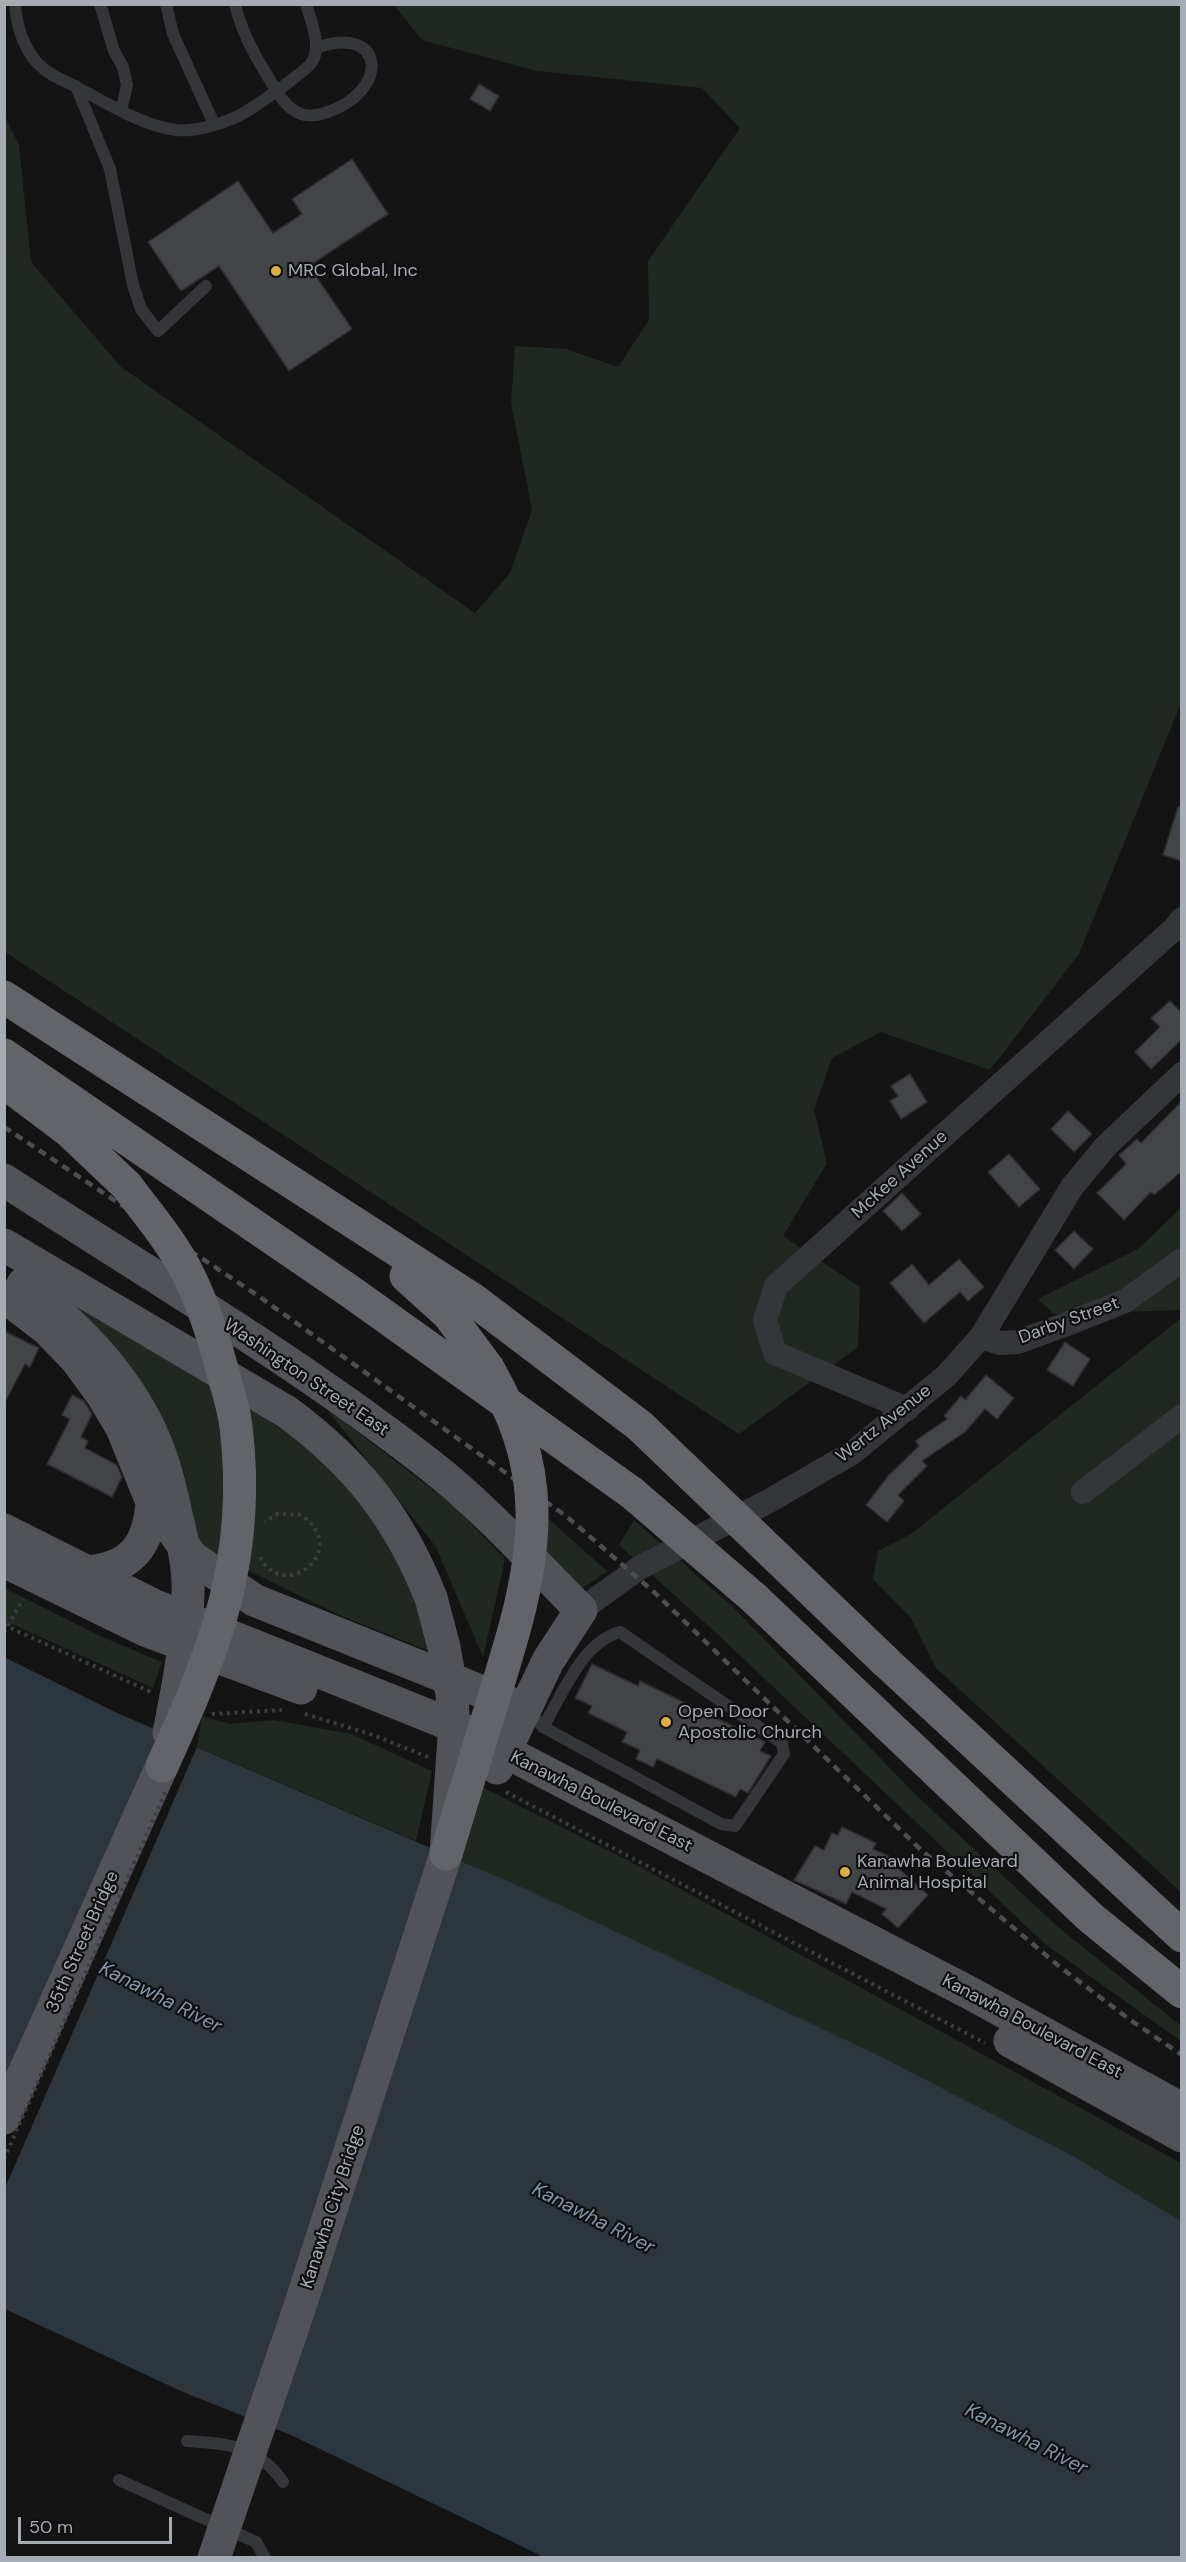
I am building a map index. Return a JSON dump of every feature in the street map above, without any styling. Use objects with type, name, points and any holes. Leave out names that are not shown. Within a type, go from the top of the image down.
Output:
[{"type":"highway","points":[[4,997],[471,1298],[640,1426],[885,1661],[1182,1936]]},
{"type":"highway","points":[[4,1055],[351,1292],[632,1493],[754,1598],[1091,1918],[1182,1992]]},
{"type":"highway","points":[[4,1082],[69,1131],[127,1186],[179,1256],[211,1327],[236,1425],[240,1508],[237,1554],[222,1620],[165,1776]]},
{"type":"highway","points":[[296,1185],[448,1314],[488,1368],[512,1410],[525,1454],[532,1509],[528,1571],[508,1653],[446,1854]]},
{"type":"main road","name":"Washington Street East","points":[[4,1180],[312,1379],[431,1466],[484,1513],[581,1610]]},
{"type":"main road","name":"Kanawha City Bridge","points":[[4,1245],[287,1412],[325,1440],[355,1470],[381,1502],[416,1559],[431,1598],[444,1647],[452,1694],[454,1737],[446,1854],[307,2286],[214,2558]]},
{"type":"main road","name":"35th Street Bridge","points":[[4,2118],[165,1776],[183,1664],[189,1593],[186,1559],[168,1482],[154,1439],[135,1404],[110,1367],[55,1308],[11,1284]]},
{"type":"main road","points":[[11,1284],[48,1330],[76,1359],[103,1396],[122,1428],[152,1502],[192,1557],[254,1600],[534,1718]]},
{"type":"main road","points":[[86,1572],[119,1566],[136,1551],[151,1520],[152,1502]]},
{"type":"main road","name":"Kanawha Boulevard East","points":[[4,1530],[153,1605],[465,1730],[501,1770],[1038,2055],[1182,2136]]},
{"type":"main road","name":"Kanawha Boulevard East","points":[[4,1561],[145,1630],[381,1716],[501,1770],[968,1992],[1182,2109]]},
{"type":"main road","name":"Wertz Avenue","points":[[501,1770],[534,1718],[559,1641],[581,1610]]},
{"type":"street","name":"McKee Avenue","points":[[908,1409],[775,1353],[765,1320],[776,1286],[1174,929],[1182,919]]},
{"type":"street","name":"Wertz Avenue","points":[[581,1610],[639,1568],[769,1501],[852,1453],[946,1376],[981,1337],[1072,1187],[1106,1146],[1182,1074]]},
{"type":"street","name":"Darby Street","points":[[981,1337],[1000,1343],[1018,1342],[1066,1324],[1125,1301],[1182,1260]]},
{"type":"street","points":[[1083,1492],[1182,1416]]},
{"type":"lane","points":[[15,4],[16,21],[30,52],[43,69],[137,119],[177,130],[236,118],[312,61],[316,48],[315,33],[306,4]]},
{"type":"lane","points":[[100,4],[114,51],[123,67],[127,85],[122,111]]},
{"type":"lane","points":[[166,4],[173,34],[214,124]]},
{"type":"lane","points":[[235,4],[256,58],[276,90],[295,112],[315,116],[342,107],[361,92],[373,69],[370,55],[362,47],[346,43],[330,43],[316,48]]},
{"type":"lane","points":[[75,86],[110,169],[133,285],[141,309],[158,331],[206,286]]},
{"type":"lane","points":[[620,1632],[782,1743],[784,1754],[735,1826],[721,1824],[534,1718],[591,1648],[607,1635],[620,1632]]},
{"type":"lane","points":[[187,2441],[226,2443],[257,2454],[270,2463],[283,2482]]},
{"type":"lane","points":[[119,2480],[256,2541],[265,2558]]},
{"type":"path","points":[[253,1561],[257,1554],[270,1571],[290,1575],[311,1565],[320,1544],[315,1528],[301,1515],[277,1514],[266,1521],[261,1529]]},
{"type":"path","points":[[4,1632],[26,1594]]},
{"type":"path","points":[[6,1626],[97,1669]]},
{"type":"path","points":[[282,1706],[292,1710]]},
{"type":"path","points":[[302,1713],[373,1735],[437,1761]]},
{"type":"path","points":[[501,1770],[988,2045]]},
{"type":"path","points":[[4,2159],[165,1776]]},
{"type":"shaded area","points":[[394,5],[1181,5],[1181,703],[1079,954],[990,1070],[881,1032],[832,1058],[814,1110],[827,1163],[783,1236],[860,1287],[858,1347],[739,1434],[5,952],[4,115],[19,145],[31,262],[121,367],[475,613],[510,573],[532,510],[511,403],[515,346],[566,349],[618,367],[649,320],[648,261],[740,128],[702,88],[537,71],[422,40]]},
{"type":"shaded area","points":[[1181,1208],[1181,1310],[1054,1314],[1038,1299],[1138,1249]]},
{"type":"shaded area","points":[[55,1284],[191,1361],[235,1389],[278,1419],[317,1453],[352,1490],[391,1546],[410,1590],[429,1651],[337,1614],[194,1544]]},
{"type":"shaded area","points":[[1181,1318],[1181,1892],[936,1668],[911,1618],[873,1579],[878,1551],[911,1534]]},
{"type":"shaded area","points":[[325,1407],[455,1507],[505,1559],[483,1657],[436,1547]]},
{"type":"shaded area","points":[[543,1514],[607,1571],[583,1588],[537,1552]]},
{"type":"shaded area","points":[[634,1520],[735,1609],[918,1797],[1057,1926],[1181,2026],[1181,2041],[1045,1944],[713,1630],[619,1545]]},
{"type":"shaded area","points":[[5,1588],[100,1636],[162,1662],[153,1688],[5,1621]]},
{"type":"shaded area","points":[[202,1716],[230,1724],[274,1720],[351,1734],[432,1771],[416,1841],[197,1747]]},
{"type":"shaded area","points":[[478,1785],[635,1864],[1181,2163],[1181,2221],[1075,2157],[882,2057],[460,1860]]},
{"type":"water","name":"Kanawha River","points":[[4,1657],[115,1712],[519,1886],[882,2057],[1075,2157],[1181,2221],[1181,2557],[544,2557],[291,2435],[183,2392],[5,2309]]},
{"type":"pier","points":[[156,1729],[197,1747],[5,2188],[5,2089],[152,1765]]},
{"type":"building","points":[[479,84],[499,96],[490,111],[470,99]]},
{"type":"building","name":"MRC Global, Inc","points":[[352,159],[388,214],[309,266],[352,329],[289,371],[219,266],[181,291],[148,242],[238,181],[273,233],[302,214],[292,199]]},
{"type":"building","points":[[1178,807],[1182,807],[1182,861],[1163,855]]},
{"type":"building","points":[[1170,1001],[1182,1013],[1182,1039],[1151,1069],[1135,1052],[1160,1027],[1151,1018]]},
{"type":"building","points":[[910,1074],[927,1102],[901,1119],[890,1101],[898,1096],[891,1086]]},
{"type":"building","points":[[1182,1101],[1182,1171],[1154,1195],[1151,1192],[1124,1220],[1097,1193],[1126,1164],[1119,1155],[1137,1139],[1141,1143]]},
{"type":"building","points":[[1068,1111],[1092,1134],[1074,1152],[1051,1129]]},
{"type":"building","points":[[1009,1154],[1040,1189],[1019,1207],[988,1172]]},
{"type":"building","points":[[902,1193],[921,1214],[902,1231],[883,1211]]},
{"type":"building","points":[[1074,1231],[1093,1249],[1074,1269],[1055,1250]]},
{"type":"building","points":[[959,1259],[984,1287],[968,1301],[960,1292],[924,1323],[890,1283],[912,1264],[929,1285]]},
{"type":"building","points":[[4,1331],[39,1348],[30,1367],[25,1364],[4,1404]]},
{"type":"building","points":[[1065,1342],[1090,1359],[1073,1386],[1047,1370]]},
{"type":"building","points":[[986,1375],[1014,1398],[997,1419],[985,1409],[965,1432],[922,1461],[927,1466],[898,1495],[904,1501],[887,1522],[866,1505],[888,1476],[919,1446],[915,1441],[947,1419],[944,1416],[961,1396],[965,1400]]},
{"type":"building","points":[[72,1395],[84,1401],[92,1414],[81,1437],[88,1441],[85,1448],[117,1465],[122,1477],[112,1497],[47,1464],[70,1419],[62,1415]]},
{"type":"building","name":"Open Door Apostolic Church","points":[[592,1664],[638,1686],[640,1681],[765,1742],[760,1751],[771,1756],[748,1793],[740,1789],[736,1797],[657,1759],[653,1767],[636,1759],[640,1750],[622,1742],[627,1732],[588,1713],[592,1706],[575,1698]]},
{"type":"building","name":"Kanawha Boulevard Animal Hospital","points":[[842,1827],[876,1843],[873,1849],[897,1860],[895,1865],[928,1895],[898,1928],[882,1914],[886,1909],[852,1892],[846,1904],[794,1880],[815,1846],[824,1850],[832,1833],[838,1835]]},
{"type":"railway","points":[[4,1127],[257,1295],[566,1516],[655,1593],[920,1849],[1060,1967],[1129,2019],[1182,2055]]},
{"type":"place","name":"MRC Global, Inc","points":[[276,271]]},
{"type":"place","name":"Open Door Apostolic Church","points":[[666,1722]]},
{"type":"place","name":"Kanawha Boulevard Animal Hospital","points":[[845,1872]]}]
